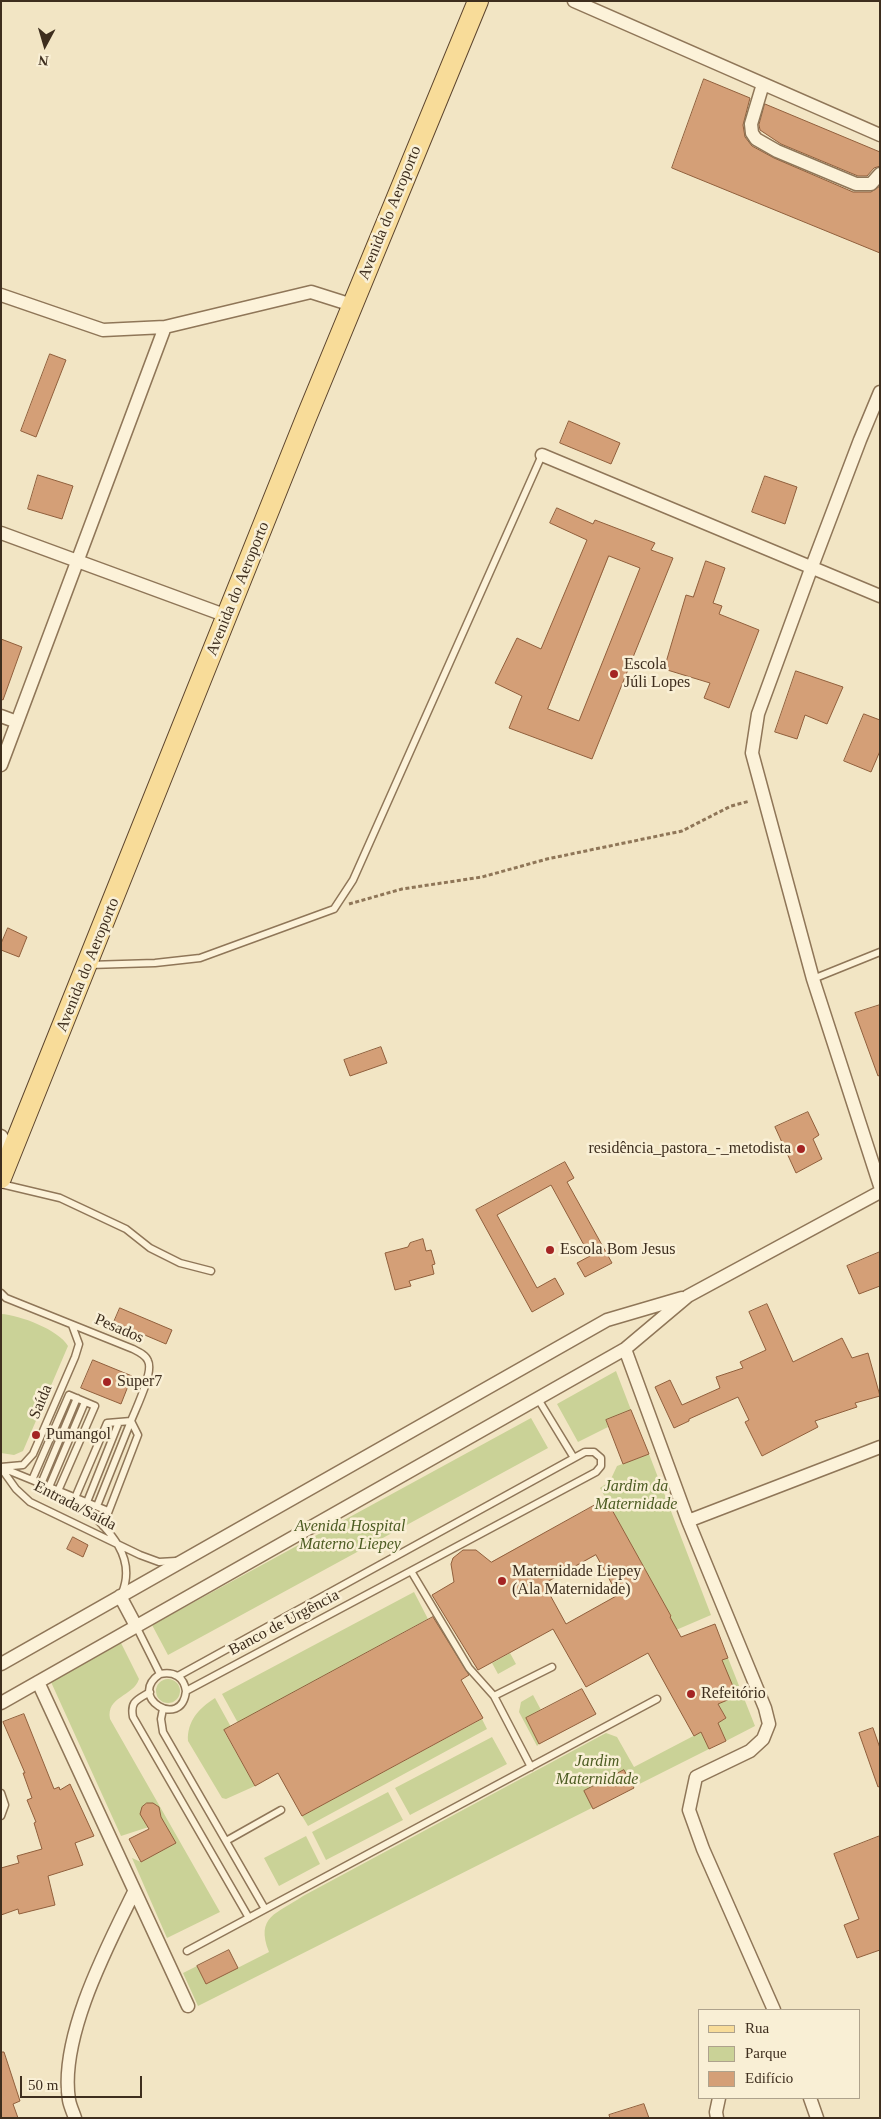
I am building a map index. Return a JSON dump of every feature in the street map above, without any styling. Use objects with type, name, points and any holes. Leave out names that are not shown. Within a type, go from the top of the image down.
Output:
[{"type":"main road","name":"Avenida do Aeroporto","points":[[1,1178],[6,1144],[88,965],[352,305],[478,1]]},
{"type":"street","points":[[574,1],[880,134]]},
{"type":"street","points":[[763,84],[751,124],[752,133],[756,139],[777,151],[856,184],[871,184],[880,174]]},
{"type":"street","points":[[1,295],[103,330],[165,327],[311,292],[352,305]]},
{"type":"street","points":[[1,765],[165,327]]},
{"type":"street","points":[[880,392],[810,569],[758,714],[752,753],[814,980],[880,1186]]},
{"type":"street","points":[[542,455],[810,569],[880,596]]},
{"type":"street","points":[[1,532],[227,616]]},
{"type":"street","points":[[1,716],[17,722]]},
{"type":"street","points":[[1,1664],[607,1320],[688,1296],[880,1192]]},
{"type":"street","points":[[1,1702],[626,1349],[688,1296]]},
{"type":"street","points":[[626,1349],[688,1520],[765,1708],[769,1724],[763,1739],[750,1751],[696,1777],[689,1810],[703,1849],[774,2009]]},
{"type":"street","points":[[688,1520],[880,1447]]},
{"type":"street","points":[[120,1596],[136,1626]]},
{"type":"street","points":[[38,1682],[188,2006]]},
{"type":"street","points":[[75,2118],[69,2101],[68,2071],[73,2036],[102,1955],[134,1892]]},
{"type":"street","points":[[717,2118],[716,2112],[719,2099]]},
{"type":"street","points":[[810,2099],[817,2118]]},
{"type":"lane","points":[[88,965],[155,963],[200,958],[334,909],[353,880],[542,455]]},
{"type":"lane","points":[[814,980],[880,952]]},
{"type":"lane","points":[[1,1184],[60,1198],[126,1229],[150,1248],[180,1263],[211,1271]]},
{"type":"lane","name":"Pesados","points":[[3,1296],[133,1349],[149,1361],[150,1371],[97,1506]]},
{"type":"lane","name":"Saída","points":[[1,1468],[23,1465],[33,1454],[75,1357],[78,1344],[72,1325]]},
{"type":"lane","points":[[32,1480],[69,1395],[66,1378]]},
{"type":"lane","points":[[58,1491],[94,1406],[69,1395]]},
{"type":"lane","points":[[40,1484],[77,1398]]},
{"type":"lane","points":[[178,1676],[574,1458],[538,1399]]},
{"type":"lane","points":[[49,1487],[85,1402]]},
{"type":"lane","points":[[75,1498],[106,1423],[131,1421]]},
{"type":"lane","name":"Pesados","points":[[103,1526],[138,1435],[131,1421]]},
{"type":"lane","points":[[86,1502],[119,1422]]},
{"type":"lane","name":"Banco de Urgência","points":[[163,1709],[169,1710],[180,1706],[186,1696],[186,1691],[596,1472],[601,1466],[601,1458],[594,1452],[585,1452],[574,1458]]},
{"type":"lane","points":[[1,1468],[108,1511]]},
{"type":"lane","name":"Entrada/Saída","points":[[1,1468],[16,1489],[30,1502],[159,1562],[185,1560]]},
{"type":"lane","points":[[75,1498],[118,1544],[126,1563],[128,1580],[120,1596]]},
{"type":"lane","points":[[411,1571],[469,1668],[494,1696],[531,1766]]},
{"type":"lane","points":[[136,1626],[160,1674]]},
{"type":"lane","points":[[494,1696],[552,1667]]},
{"type":"lane","points":[[186,1691],[186,1685],[178,1676],[172,1673],[160,1674],[152,1682],[150,1692],[154,1703],[163,1709],[161,1719],[163,1732],[265,1909]]},
{"type":"lane","points":[[150,1692],[135,1701],[132,1708],[133,1717],[249,1918]]},
{"type":"lane","points":[[187,1951],[657,1699]]},
{"type":"lane","points":[[1,1793],[5,1805],[1,1816]]},
{"type":"lane","points":[[226,1841],[281,1810]]},
{"type":"path","points":[[334,909],[402,889],[482,877],[547,859],[682,831],[731,806],[764,797]]},
{"type":"green space","points":[[1,1314],[18,1317],[38,1324],[56,1334],[68,1346],[23,1451],[14,1455],[1,1453]]},
{"type":"green space","points":[[616,1371],[631,1410],[606,1420],[608,1427],[578,1442],[557,1404]]},
{"type":"green space","name":"Avenida Hospital Materno Liepey","points":[[531,1418],[548,1448],[168,1655],[152,1625]]},
{"type":"green space","name":"Jardim da Maternidade","points":[[649,1454],[711,1615],[662,1636],[584,1665],[671,1616],[600,1488],[610,1481],[617,1466]]},
{"type":"green space","points":[[414,1592],[428,1619],[238,1723],[222,1694]]},
{"type":"green space","points":[[121,1643],[139,1679],[131,1690],[112,1706],[110,1719],[220,1912],[167,1938],[132,1858],[141,1862],[175,1843],[164,1822],[121,1836],[51,1682]]},
{"type":"green space","points":[[510,1653],[516,1664],[498,1674],[492,1663]]},
{"type":"green space","points":[[728,1658],[755,1726],[726,1741],[718,1723],[726,1718],[699,1669]]},
{"type":"green space","points":[[168,1679],[176,1683],[180,1691],[176,1699],[168,1703],[160,1699],[156,1691],[160,1683]]},
{"type":"green space","points":[[533,1695],[541,1710],[526,1718],[539,1744],[537,1746],[519,1712],[521,1702]]},
{"type":"green space","points":[[215,1698],[231,1727],[224,1731],[255,1786],[226,1799],[222,1798],[188,1741],[188,1734],[195,1716]]},
{"type":"green space","points":[[482,1719],[487,1729],[308,1826],[302,1816]]},
{"type":"green space","name":"Jardim Maternidade","points":[[701,1732],[709,1749],[198,2006],[183,1973],[197,1966],[206,1984],[269,1952],[265,1940],[267,1923],[277,1912],[303,1896],[606,1733],[617,1737],[634,1767]]},
{"type":"green space","points":[[492,1737],[507,1764],[410,1815],[395,1788]]},
{"type":"green space","points":[[388,1792],[403,1820],[326,1860],[312,1832]]},
{"type":"green space","points":[[306,1836],[320,1864],[279,1886],[264,1858]]},
{"type":"building","points":[[704,79],[750,98],[743,125],[745,137],[752,146],[774,158],[853,192],[871,192],[880,186],[880,253],[672,168]]},
{"type":"building","points":[[765,104],[880,152],[880,166],[874,168],[867,176],[858,176],[781,144],[760,130],[759,125]]},
{"type":"building","points":[[50,354],[66,360],[36,437],[21,431]]},
{"type":"building","points":[[569,421],[620,443],[611,464],[560,443]]},
{"type":"building","points":[[38,475],[73,486],[62,519],[28,509]]},
{"type":"building","points":[[765,476],[797,487],[785,524],[752,512]]},
{"type":"building","points":[[557,508],[593,524],[595,520],[655,543],[651,550],[673,558],[592,759],[509,728],[522,696],[495,683],[517,638],[541,649],[587,540],[550,523]],"holes":[[[609,556],[640,568],[579,721],[548,709]]]},
{"type":"building","points":[[706,561],[725,568],[713,603],[722,606],[719,614],[759,630],[729,708],[704,698],[710,683],[664,669],[686,595],[693,597]]},
{"type":"building","points":[[1,639],[22,647],[3,700],[1,699]]},
{"type":"building","points":[[796,671],[843,687],[827,724],[805,715],[797,739],[775,732]]},
{"type":"building","points":[[864,714],[880,720],[880,751],[871,772],[844,761]]},
{"type":"building","points":[[8,928],[27,937],[19,957],[1,950],[1,944]]},
{"type":"building","points":[[880,1005],[880,1075],[878,1076],[855,1013]]},
{"type":"building","points":[[381,1047],[387,1063],[350,1076],[344,1060]]},
{"type":"building","name":"residência_pastora_-_metodista","points":[[808,1112],[819,1135],[813,1139],[822,1159],[796,1173],[775,1127]]},
{"type":"building","name":"Escola Bom Jesus","points":[[565,1162],[574,1178],[567,1182],[612,1263],[585,1277],[577,1263],[590,1256],[551,1185],[497,1215],[537,1288],[555,1278],[564,1294],[532,1312],[476,1210]]},
{"type":"building","points":[[423,1239],[426,1251],[431,1250],[435,1264],[432,1265],[434,1274],[409,1281],[411,1286],[395,1290],[385,1253],[408,1247],[410,1243]]},
{"type":"building","points":[[880,1252],[880,1286],[859,1294],[847,1266]]},
{"type":"building","points":[[767,1304],[793,1362],[842,1338],[852,1358],[868,1353],[880,1396],[855,1403],[857,1407],[815,1421],[818,1427],[762,1456],[745,1422],[749,1420],[738,1397],[689,1419],[689,1421],[674,1428],[655,1387],[670,1380],[682,1405],[720,1388],[716,1377],[743,1368],[740,1362],[766,1350],[749,1312]]},
{"type":"building","points":[[120,1308],[172,1330],[166,1344],[114,1322]]},
{"type":"building","name":"Super7","points":[[93,1360],[132,1376],[121,1404],[81,1388]]},
{"type":"building","points":[[631,1410],[649,1454],[623,1464],[606,1420]]},
{"type":"building","name":"Maternidade Liepey (Ala Maternidade)","points":[[606,1499],[681,1637],[715,1624],[728,1658],[722,1660],[737,1696],[718,1704],[726,1718],[718,1723],[726,1741],[709,1749],[701,1732],[694,1736],[648,1653],[586,1687],[553,1629],[478,1670],[432,1595],[454,1582],[451,1564],[453,1558],[463,1550],[476,1550],[491,1562]],"holes":[[[596,1555],[618,1595],[566,1624],[544,1584]]]},
{"type":"building","points":[[73,1537],[88,1545],[83,1557],[67,1549]]},
{"type":"building","points":[[433,1617],[469,1675],[461,1680],[483,1718],[302,1816],[278,1773],[255,1786],[224,1730]]},
{"type":"building","points":[[582,1689],[596,1714],[539,1744],[526,1718]]},
{"type":"building","points":[[24,1714],[54,1789],[59,1787],[60,1790],[70,1784],[94,1836],[75,1843],[83,1865],[48,1876],[55,1905],[19,1914],[18,1909],[1,1915],[1,1868],[19,1863],[17,1856],[42,1849],[34,1823],[36,1822],[27,1800],[32,1798],[23,1773],[25,1773],[3,1722]]},
{"type":"building","points":[[873,1728],[880,1748],[880,1786],[878,1787],[859,1733]]},
{"type":"building","points":[[624,1770],[634,1788],[593,1809],[584,1791]]},
{"type":"building","points":[[147,1803],[153,1803],[159,1807],[161,1817],[176,1843],[141,1862],[129,1839],[149,1829],[140,1814],[142,1807]]},
{"type":"building","points":[[880,1836],[880,1950],[857,1958],[844,1925],[859,1919],[834,1854]]},
{"type":"building","points":[[229,1950],[238,1968],[206,1984],[197,1966]]},
{"type":"building","points":[[1,2052],[4,2052],[20,2101],[13,2104],[18,2118],[1,2118]]},
{"type":"building","points":[[644,2104],[649,2118],[610,2118],[609,2115]]},
{"type":"place","name":"Escola Júli Lopes","points":[[614,674]]},
{"type":"place","name":"residência_pastora_-_metodista","points":[[801,1149]]},
{"type":"place","name":"Escola Bom Jesus","points":[[550,1250]]},
{"type":"place","name":"Super7","points":[[107,1382]]},
{"type":"place","name":"Pumangol","points":[[36,1435]]},
{"type":"place","name":"Maternidade Liepey (Ala Maternidade)","points":[[502,1581]]},
{"type":"place","name":"Refeitório","points":[[691,1694]]}]
